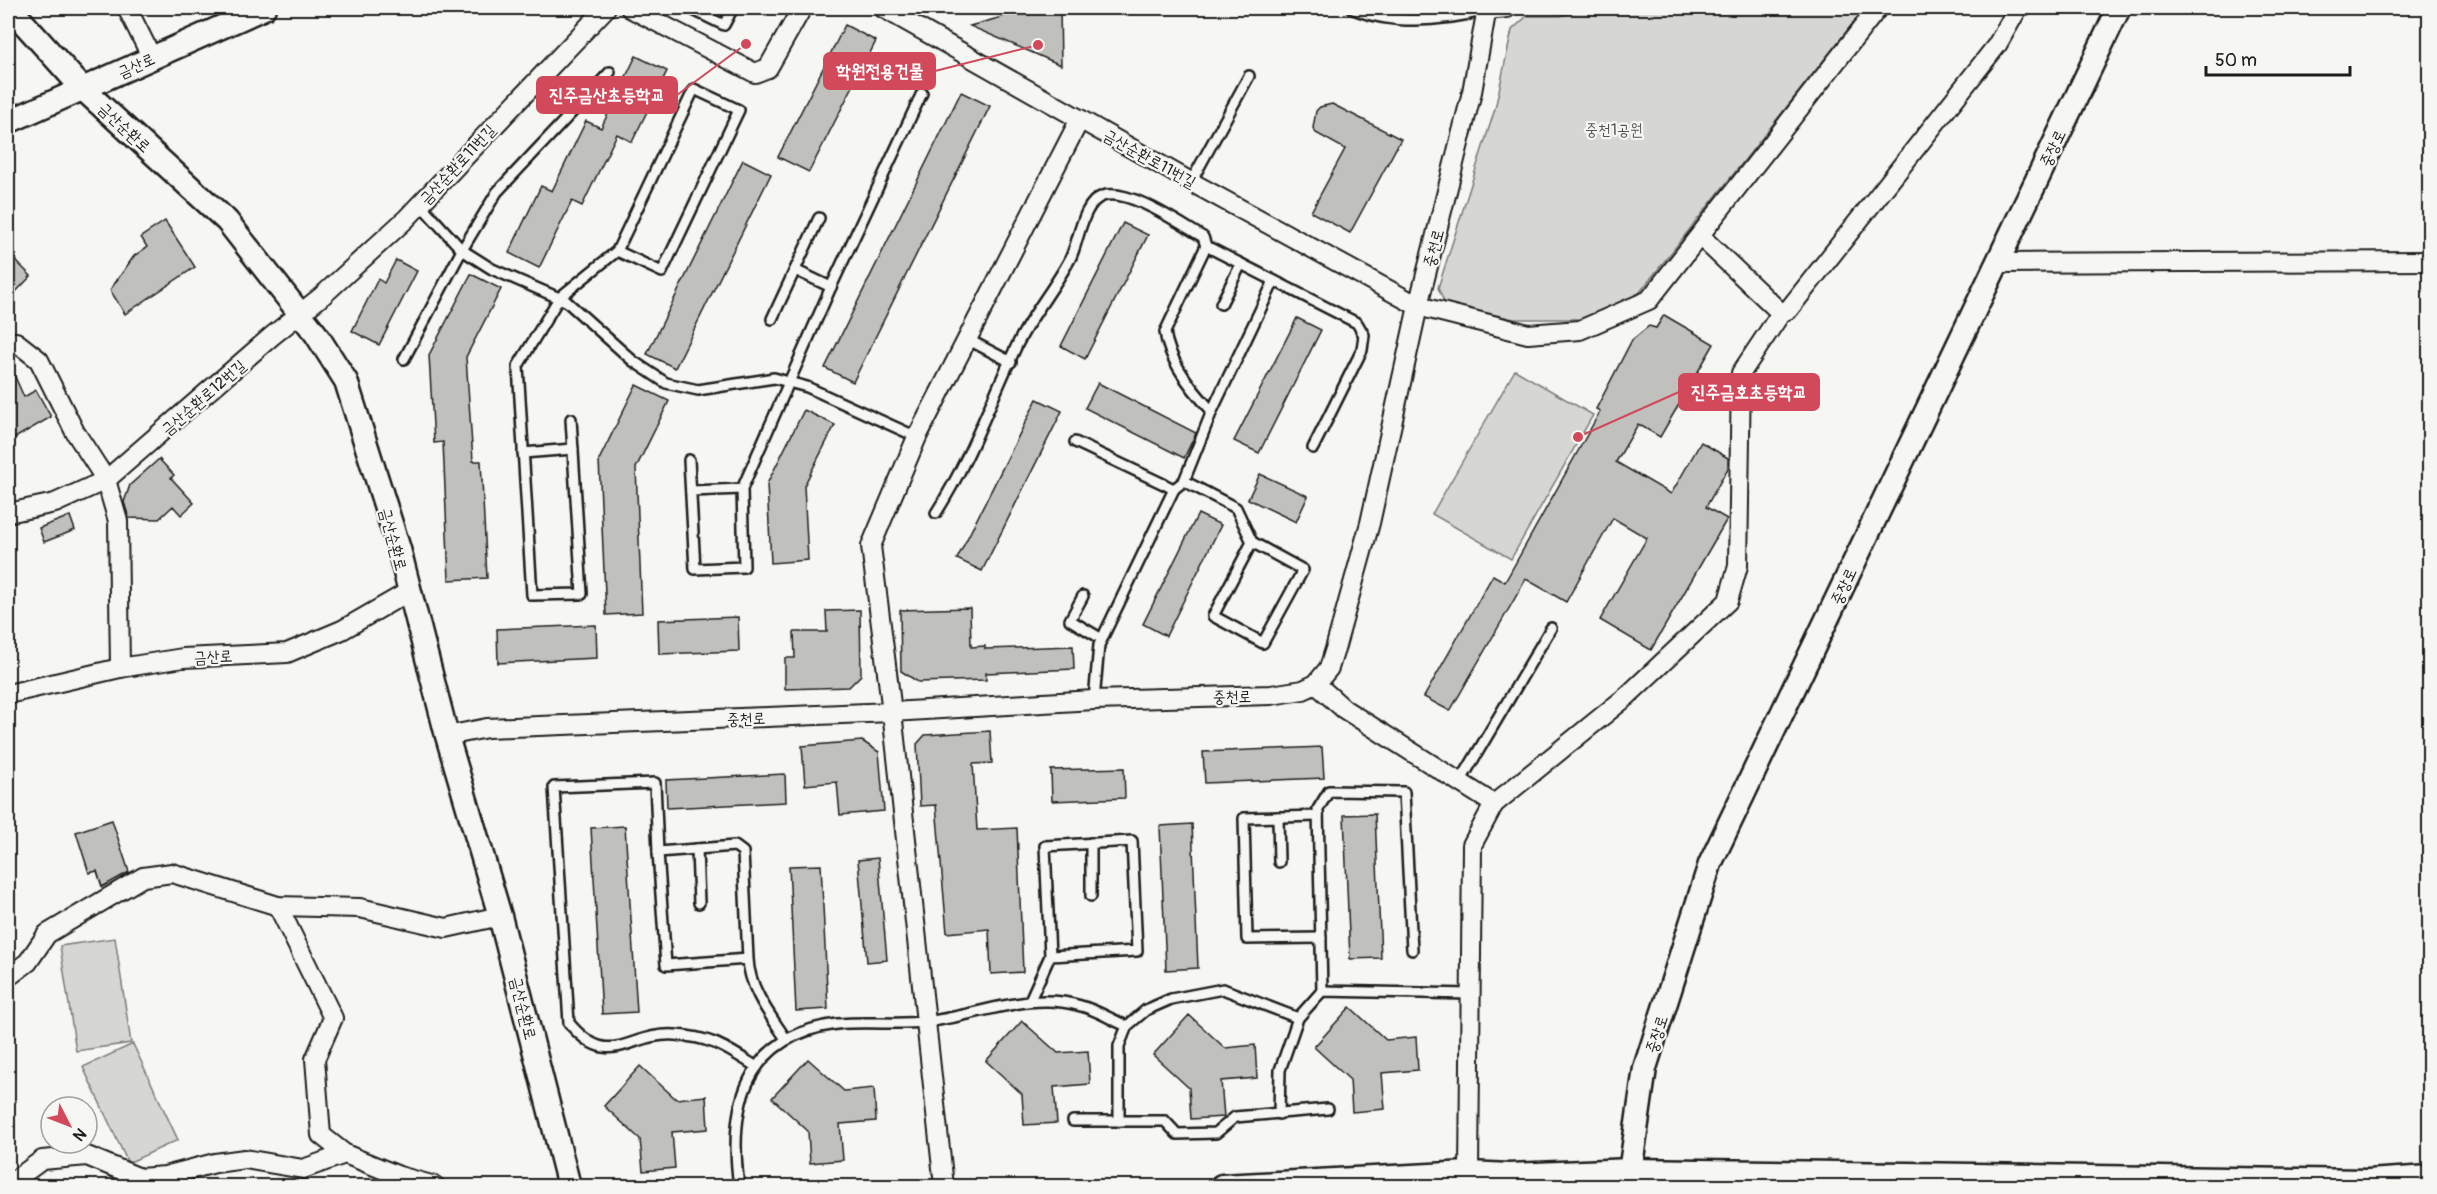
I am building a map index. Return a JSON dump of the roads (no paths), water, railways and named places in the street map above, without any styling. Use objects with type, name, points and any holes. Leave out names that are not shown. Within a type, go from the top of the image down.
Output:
[{"type":"street","name":"금산순환로","points":[[10,8],[83,89],[226,221],[301,314],[346,381],[399,549],[408,592],[447,736],[500,916],[569,1186]]},
{"type":"street","points":[[127,8],[152,58]]},
{"type":"street","name":"금산로","points":[[8,122],[264,8]]},
{"type":"street","name":"금산순환로11번길","points":[[301,314],[406,219],[606,8]]},
{"type":"street","points":[[630,8],[755,73],[768,68],[802,8]]},
{"type":"street","name":"금산순환로11번길","points":[[883,8],[1191,182],[1418,306],[1528,334],[1580,330],[1649,300],[1878,8]]},
{"type":"street","points":[[1487,9],[1508,8]]},
{"type":"street","points":[[1469,1173],[1472,845],[1494,804],[1626,698],[1728,601],[1738,566],[1741,373],[1781,313],[1789,309],[1997,45],[2018,8]]},
{"type":"street","name":"중장로","points":[[1630,1178],[1645,1068],[1710,864],[2119,8]]},
{"type":"street","name":"중천로","points":[[447,736],[487,728],[892,712],[1094,700],[1271,695],[1303,690],[1316,684],[1329,668],[1370,523],[1418,306],[1469,103],[1487,9]]},
{"type":"street","points":[[944,1186],[892,712],[871,546],[917,437],[1080,119]]},
{"type":"street","points":[[1700,236],[1781,313]]},
{"type":"street","points":[[1996,263],[2430,261]]},
{"type":"street","name":"금산순환로12번길","points":[[8,513],[55,503],[106,480],[272,336],[301,314]]},
{"type":"street","points":[[8,342],[16,342],[39,360],[75,432],[106,480],[118,521],[120,668]]},
{"type":"street","name":"금산로","points":[[8,694],[120,668],[183,658],[287,653],[342,630],[408,592]]},
{"type":"street","points":[[1316,684],[1344,710],[1494,804]]},
{"type":"street","points":[[8,977],[28,962],[47,934],[143,877],[172,873],[278,906],[360,908],[446,928],[500,916]]},
{"type":"street","points":[[278,906],[333,1018],[315,1059],[321,1135],[345,1155],[399,1176],[435,1186]]},
{"type":"street","points":[[8,1185],[42,1160],[87,1156],[140,1178],[165,1176],[215,1163],[246,1159],[303,1169],[345,1155]]},
{"type":"street","points":[[1222,1186],[1469,1173],[1509,1181],[1630,1178],[2368,1181],[2430,1177]]},
{"type":"lane","points":[[689,8],[724,26],[733,8]]},
{"type":"lane","points":[[1351,8],[1396,18],[1450,19],[1487,9]]},
{"type":"lane","points":[[404,359],[462,250],[497,192],[610,72]]},
{"type":"lane","points":[[1191,182],[1249,76]]},
{"type":"lane","points":[[571,419],[582,594],[532,595],[518,366],[558,298],[617,251],[694,89],[739,110],[662,272],[617,251]]},
{"type":"lane","points":[[689,460],[695,569],[744,567],[742,489],[831,287],[922,93]]},
{"type":"lane","points":[[936,513],[986,421],[1016,346],[1071,257],[1094,201],[1103,196],[1117,195],[1137,201],[1203,237],[1206,246],[1166,332],[1167,346],[1188,382],[1212,411]]},
{"type":"lane","points":[[420,204],[462,250],[492,269],[566,301],[633,362],[666,383],[698,390],[774,378],[807,387],[917,437]]},
{"type":"lane","points":[[772,319],[819,219]]},
{"type":"lane","points":[[1206,246],[1357,323],[1364,335],[1362,350],[1313,448]]},
{"type":"lane","points":[[1221,304],[1241,264]]},
{"type":"lane","points":[[795,270],[831,287]]},
{"type":"lane","points":[[1094,700],[1102,639],[1174,489],[1184,481],[1212,411],[1274,281]]},
{"type":"lane","points":[[967,339],[1011,362]]},
{"type":"lane","points":[[1076,442],[1174,489]]},
{"type":"lane","points":[[523,453],[573,449]]},
{"type":"lane","points":[[1184,481],[1236,508],[1252,542],[1303,570],[1263,643],[1213,616],[1252,542]]},
{"type":"lane","points":[[691,491],[742,489]]},
{"type":"lane","points":[[1083,596],[1070,620],[1102,639]]},
{"type":"lane","points":[[1460,782],[1551,628]]},
{"type":"lane","points":[[748,959],[666,965],[655,783],[554,787],[569,1023],[580,1036],[599,1048],[620,1047],[672,1035],[711,1040],[757,1066]]},
{"type":"lane","points":[[1279,1114],[1280,1070],[1298,1018],[1322,991],[1318,809],[1329,791],[1404,792],[1412,950]]},
{"type":"lane","points":[[1318,816],[1244,818],[1247,939],[1321,938]]},
{"type":"lane","points":[[1278,817],[1279,862]]},
{"type":"lane","points":[[1030,1000],[1050,956],[1045,846],[1132,841],[1137,951],[1050,956]]},
{"type":"lane","points":[[1091,843],[1091,896]]},
{"type":"lane","points":[[658,852],[735,846],[743,852],[748,959],[759,996],[786,1039]]},
{"type":"lane","points":[[697,849],[699,903]]},
{"type":"lane","points":[[1119,1121],[1119,1046],[1127,1026],[1146,1010],[1171,999],[1223,989],[1298,1018]]},
{"type":"lane","points":[[1322,991],[1471,994]]},
{"type":"lane","points":[[739,1186],[734,1151],[737,1113],[749,1077],[769,1050],[786,1039],[836,1024],[925,1022],[1030,1000],[1058,1001],[1082,1006],[1127,1026]]},
{"type":"lane","points":[[1073,1121],[1165,1121],[1178,1134],[1216,1133],[1235,1118],[1328,1109]]},
{"type":"place","name":"진주금산초등학교","points":[[746,44]]},
{"type":"place","name":"학원전용건물","points":[[1038,45]]},
{"type":"place","name":"진주금호초등학교","points":[[1578,437]]},
{"type":"park label","name":"중천1공원","points":[[1614,129]]}]
